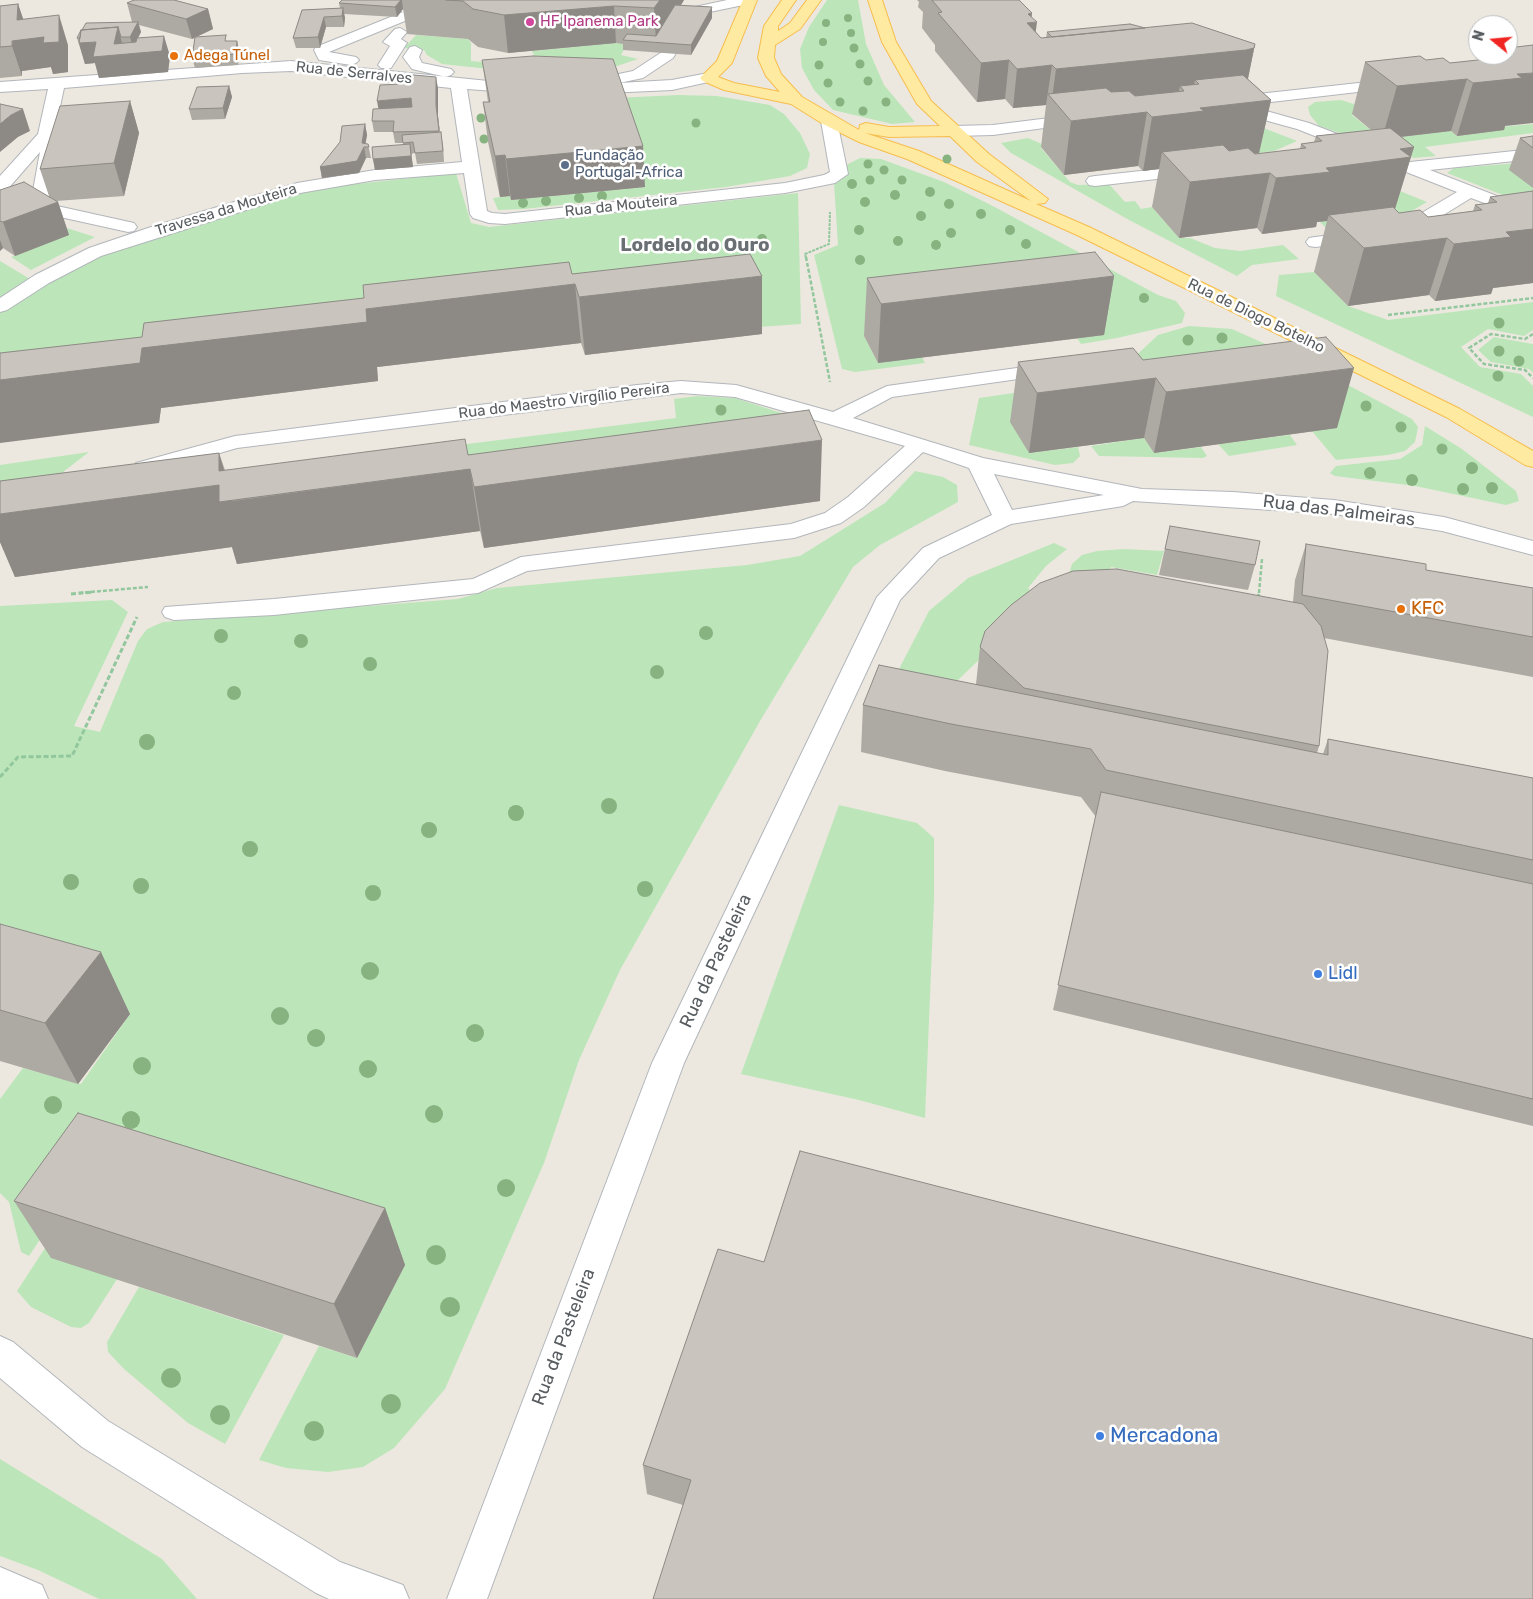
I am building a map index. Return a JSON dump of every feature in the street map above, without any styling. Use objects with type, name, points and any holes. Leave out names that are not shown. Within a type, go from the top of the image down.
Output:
[{"type":"main road","points":[[749,0],[724,63],[708,78],[730,87],[796,100]]},
{"type":"main road","points":[[768,50],[771,26],[789,0]]},
{"type":"main road","points":[[724,63],[745,60],[768,50],[795,26],[814,0]]},
{"type":"main road","name":"Rua de Diogo Botelho","points":[[875,0],[889,42],[925,104],[983,158],[1083,231]]},
{"type":"main road","name":"Rua de Diogo Botelho","points":[[768,50],[774,76],[796,100],[830,121],[865,139],[913,155],[1083,231],[1453,412],[1533,460]]},
{"type":"main road","name":"Rua de Diogo Botelho","points":[[830,121],[890,132],[954,131]]},
{"type":"street","points":[[400,77],[379,64],[324,57],[321,50],[412,13],[406,6],[398,6],[402,0]]},
{"type":"street","points":[[708,78],[672,85],[570,84],[592,78],[615,79],[638,75],[668,55],[695,12],[749,0]]},
{"type":"street","points":[[379,64],[400,43],[390,42],[400,32]]},
{"type":"street","points":[[379,64],[376,52],[382,46]]},
{"type":"street","name":"Rua de Serralves","points":[[0,87],[267,66],[327,68],[458,84],[536,84],[435,71],[417,66],[411,57],[414,50]]},
{"type":"street","points":[[1415,82],[1219,104],[1303,126],[1329,138],[1533,216]]},
{"type":"street","points":[[0,187],[46,135],[56,84]]},
{"type":"street","name":"Rua da Mouteira","points":[[458,84],[469,167],[478,214],[497,219],[785,188],[829,179],[840,174],[830,121]]},
{"type":"street","points":[[1257,84],[1280,97]]},
{"type":"street","points":[[1301,95],[1297,111],[1303,126]]},
{"type":"street","points":[[954,131],[993,130],[1094,118]]},
{"type":"street","points":[[46,135],[50,144],[39,207],[128,227]]},
{"type":"street","points":[[1311,146],[1329,138]]},
{"type":"street","points":[[1406,168],[1533,154]]},
{"type":"street","name":"Travessa da Mouteira","points":[[0,306],[42,279],[95,252],[157,230],[297,188],[375,175],[469,167]]},
{"type":"street","points":[[1094,181],[1209,168]]},
{"type":"street","points":[[1315,242],[1403,232],[1469,192]]},
{"type":"street","points":[[834,420],[887,392],[1068,367]]},
{"type":"street","name":"Rua do Maestro Virgílio Pereira","points":[[144,468],[234,442],[681,387],[736,391],[920,444],[978,464],[1142,496]]},
{"type":"street","points":[[174,612],[274,607],[478,586],[521,564],[794,532],[833,518],[841,513],[856,502],[920,444]]},
{"type":"street","points":[[978,464],[1005,518]]},
{"type":"street","name":"Rua da Pasteleira","points":[[467,1599],[668,1064],[889,597],[931,553],[1005,518],[1142,496]]},
{"type":"street","name":"Rua das Palmeiras","points":[[1142,496],[1233,499],[1334,507],[1444,524],[1533,548]]},
{"type":"street","points":[[0,1354],[95,1434],[330,1579],[389,1599]]},
{"type":"street","points":[[0,1587],[28,1599]]},
{"type":"path","points":[[826,363],[805,254],[829,244],[830,204]]},
{"type":"path","points":[[1388,315],[1533,298]]},
{"type":"path","points":[[1533,334],[1525,339],[1491,334],[1469,348],[1484,364],[1526,370],[1533,378]]},
{"type":"path","points":[[1258,601],[1262,559]]},
{"type":"path","points":[[0,777],[18,757],[72,756],[132,628]]},
{"type":"green space","points":[[827,0],[858,0],[866,44],[884,85],[915,122],[892,124],[833,110],[814,90],[802,68],[800,49],[809,27]]},
{"type":"green space","points":[[416,35],[468,39],[471,43],[471,61],[505,64],[535,57],[532,51],[616,43],[627,44],[621,55],[638,59],[614,67],[489,69],[442,64],[427,55],[424,50],[404,48]]},
{"type":"green space","points":[[678,95],[717,96],[770,105],[784,114],[800,133],[810,154],[807,168],[790,176],[726,187],[524,209],[498,210],[493,198],[510,196],[511,200],[645,187],[615,98]]},
{"type":"green space","points":[[1341,100],[1364,107],[1352,115],[1382,139],[1451,131],[1457,136],[1503,130],[1500,127],[1533,124],[1533,133],[1425,147],[1436,156],[1414,158],[1319,126],[1310,115],[1308,107],[1315,102]]},
{"type":"green space","points":[[1261,127],[1297,141],[1274,151],[1259,153],[1229,128]]},
{"type":"green space","points":[[1028,138],[1042,144],[1041,148],[1070,182],[1078,185],[1109,184],[1125,202],[1135,201],[1141,209],[1152,207],[1179,238],[1190,238],[1215,248],[1240,251],[1283,245],[1299,259],[1252,265],[1237,276],[1129,220],[1011,153],[1001,143]]},
{"type":"green space","points":[[860,158],[881,159],[944,182],[989,204],[1158,295],[1176,301],[1185,313],[1182,323],[1081,344],[1077,338],[864,336],[878,363],[922,357],[925,363],[855,372],[842,369],[814,255],[838,245],[834,183],[849,174],[846,165]]},
{"type":"green space","points":[[1533,162],[1533,207],[1447,173],[1454,168]]},
{"type":"green space","points":[[456,173],[471,223],[489,227],[798,193],[801,324],[759,327],[751,311],[0,412],[0,313],[95,255],[301,190]]},
{"type":"green space","points":[[1368,178],[1427,202],[1400,218],[1326,228],[1320,222]]},
{"type":"green space","points":[[51,223],[95,237],[31,270],[11,257],[68,235]]},
{"type":"green space","points":[[0,261],[30,279],[0,299]]},
{"type":"green space","points":[[1314,272],[1348,306],[1388,320],[1533,302],[1533,330],[1524,336],[1488,329],[1461,347],[1480,367],[1521,374],[1533,386],[1533,417],[1276,296],[1279,275]]},
{"type":"green space","points":[[1189,326],[1232,329],[1299,359],[1412,419],[1418,427],[1415,442],[1405,451],[1388,455],[1336,460],[1312,431],[1309,396],[1029,453],[1078,447],[1080,456],[1073,463],[1055,465],[969,445],[979,398],[1111,379],[1158,335]]},
{"type":"green space","points":[[1494,337],[1533,344],[1533,373],[1529,369],[1491,362],[1478,350]]},
{"type":"green space","points":[[697,396],[735,398],[800,419],[800,432],[234,473],[676,418],[674,399]]},
{"type":"green space","points":[[1425,426],[1462,449],[1516,491],[1519,501],[1506,505],[1415,486],[1335,476],[1330,473],[1336,466],[1400,459],[1422,445]]},
{"type":"green space","points":[[1290,435],[1297,445],[1229,456],[1218,444]]},
{"type":"green space","points":[[1144,438],[1154,453],[1201,447],[1207,456],[1203,458],[1099,456],[1091,446]]},
{"type":"green space","points":[[89,452],[63,472],[55,490],[0,521],[0,465]]},
{"type":"green space","points":[[915,471],[943,477],[957,485],[958,502],[880,545],[853,567],[760,721],[620,970],[579,1060],[544,1163],[445,1389],[394,1448],[363,1467],[328,1472],[286,1468],[259,1460],[319,1346],[357,1358],[404,1265],[117,1279],[89,1323],[81,1328],[71,1327],[31,1307],[17,1291],[92,1176],[61,1208],[29,1256],[21,1252],[9,1202],[0,1193],[0,1099],[23,1068],[81,1084],[130,1014],[0,977],[0,606],[112,600],[128,612],[74,726],[100,732],[138,641],[147,629],[163,622],[458,599],[497,588],[747,565],[800,556],[885,503]]},
{"type":"green space","points":[[1054,543],[1067,549],[1046,566],[1028,588],[1048,609],[1011,629],[958,680],[948,711],[884,698],[929,611],[968,578]]},
{"type":"green space","points":[[1124,549],[1164,551],[1157,575],[1111,567],[1105,596],[1069,574],[1072,564],[1082,555],[1097,551]]},
{"type":"green space","points":[[839,805],[917,823],[934,838],[934,899],[925,1118],[859,1100],[741,1074]]},
{"type":"green space","points":[[139,1287],[284,1335],[225,1444],[188,1423],[124,1369],[108,1352],[107,1342]]},
{"type":"green space","points":[[0,1459],[162,1559],[197,1599],[99,1599],[38,1570],[0,1556]]},
{"type":"building","points":[[134,0],[174,0],[208,9],[186,19],[127,3]]},
{"type":"building","points":[[342,0],[401,0],[395,7],[339,3]]},
{"type":"building","points":[[446,0],[660,0],[654,8],[614,6],[504,15],[473,9],[463,1]]},
{"type":"building","points":[[932,0],[1019,0],[1032,13],[1028,14],[1037,22],[1027,23],[1041,38],[1192,23],[1255,44],[1254,48],[1246,50],[1056,69],[1052,65],[1017,69],[1009,60],[981,63],[938,13],[942,12]]},
{"type":"building","points":[[18,4],[17,20],[59,15],[59,42],[43,43],[44,37],[12,41],[12,46],[0,47],[0,6]]},
{"type":"building","points":[[675,5],[712,7],[691,45],[623,40],[627,34],[656,36]]},
{"type":"building","points":[[343,8],[342,16],[324,17],[318,37],[293,38],[302,10]]},
{"type":"building","points":[[138,22],[130,37],[121,37],[118,27],[82,30],[86,23]]},
{"type":"building","points":[[1130,24],[1145,28],[1052,37],[1047,32]]},
{"type":"building","points":[[118,27],[114,44],[136,42],[137,38],[164,36],[162,51],[93,57],[96,42],[79,43],[81,30]]},
{"type":"building","points":[[226,35],[225,41],[237,41],[236,54],[192,58],[195,37]]},
{"type":"building","points":[[1533,45],[1533,73],[1517,74],[1522,78],[1473,83],[1467,79],[1397,86],[1365,62],[1420,56],[1426,60],[1443,58],[1450,63],[1468,61],[1468,65],[1518,65],[1518,47]]},
{"type":"building","points":[[533,56],[613,59],[643,146],[506,159],[505,155],[495,156],[483,102],[490,102],[482,60]]},
{"type":"building","points":[[403,74],[436,77],[436,105],[439,131],[393,132],[394,121],[372,121],[373,109],[412,107],[411,98],[377,101],[380,85],[402,84]]},
{"type":"building","points":[[1243,75],[1271,100],[1200,108],[1204,111],[1152,117],[1147,112],[1071,121],[1048,94],[1106,88],[1111,92],[1129,91],[1135,96],[1184,91],[1180,86],[1199,84],[1195,80]]},
{"type":"building","points":[[229,86],[223,108],[189,109],[197,87]]},
{"type":"building","points":[[130,101],[114,163],[40,169],[60,106]]},
{"type":"building","points":[[0,104],[23,109],[11,115],[0,124]]},
{"type":"building","points":[[365,124],[362,143],[368,144],[369,147],[364,147],[357,161],[320,167],[340,142],[342,126]]},
{"type":"building","points":[[1390,128],[1414,147],[1400,149],[1411,157],[1326,168],[1330,172],[1276,178],[1270,173],[1190,182],[1162,152],[1223,145],[1229,151],[1248,148],[1255,154],[1306,148],[1301,144],[1322,141],[1316,136]]},
{"type":"building","points":[[441,132],[443,151],[415,153],[413,142],[403,143],[402,135]]},
{"type":"building","points":[[1533,136],[1533,148],[1520,138]]},
{"type":"building","points":[[410,144],[411,156],[373,159],[372,147]]},
{"type":"building","points":[[24,182],[58,202],[3,222],[0,221],[0,190]]},
{"type":"building","points":[[1533,191],[1533,229],[1506,232],[1511,237],[1454,244],[1447,238],[1364,248],[1329,215],[1393,207],[1399,213],[1420,210],[1428,217],[1482,210],[1475,205],[1497,202],[1490,197]]},
{"type":"building","points":[[1095,252],[1114,276],[881,304],[867,278]]},
{"type":"building","points":[[750,254],[762,276],[579,297],[575,284],[366,309],[367,322],[142,348],[140,363],[0,380],[0,353],[142,337],[144,323],[364,298],[363,285],[569,262],[572,274]]},
{"type":"building","points":[[1326,337],[1354,368],[1166,392],[1156,378],[1037,393],[1018,362],[1133,348],[1143,360]]},
{"type":"building","points":[[809,410],[822,440],[474,487],[470,469],[219,502],[219,485],[0,514],[0,481],[219,453],[219,471],[465,439],[468,455]]},
{"type":"building","points":[[1170,526],[1260,541],[1255,565],[1165,549]]},
{"type":"building","points":[[1306,544],[1426,564],[1426,570],[1533,588],[1533,637],[1302,595]]},
{"type":"building","points":[[1117,569],[1303,604],[1321,626],[1328,651],[1319,746],[1024,688],[980,647],[985,631],[1011,605],[1040,583],[1073,571]]},
{"type":"building","points":[[879,665],[1328,755],[1328,739],[1533,778],[1533,860],[1106,770],[1091,749],[951,724],[863,705]]},
{"type":"building","name":"Lidl","points":[[1101,792],[1533,884],[1533,1099],[1058,985]]},
{"type":"building","points":[[0,924],[101,952],[45,1023],[0,1010]]},
{"type":"building","points":[[78,1113],[385,1208],[334,1304],[14,1201]]},
{"type":"building","name":"Mercadona","points":[[800,1151],[1533,1339],[1533,1599],[653,1599],[691,1480],[643,1465],[718,1249],[764,1262]]},
{"type":"place","name":"HF Ipanema Park","points":[[530,22]]},
{"type":"place","name":"Adega Túnel","points":[[174,56]]},
{"type":"place","name":"Fundação Portugal-Africa","points":[[565,165]]},
{"type":"place","name":"KFC","points":[[1401,609]]},
{"type":"place","name":"Lidl","points":[[1318,974]]},
{"type":"place","name":"Mercadona","points":[[1100,1436]]},
{"type":"district","name":"Lordelo do Ouro","points":[[695,246]]}]
